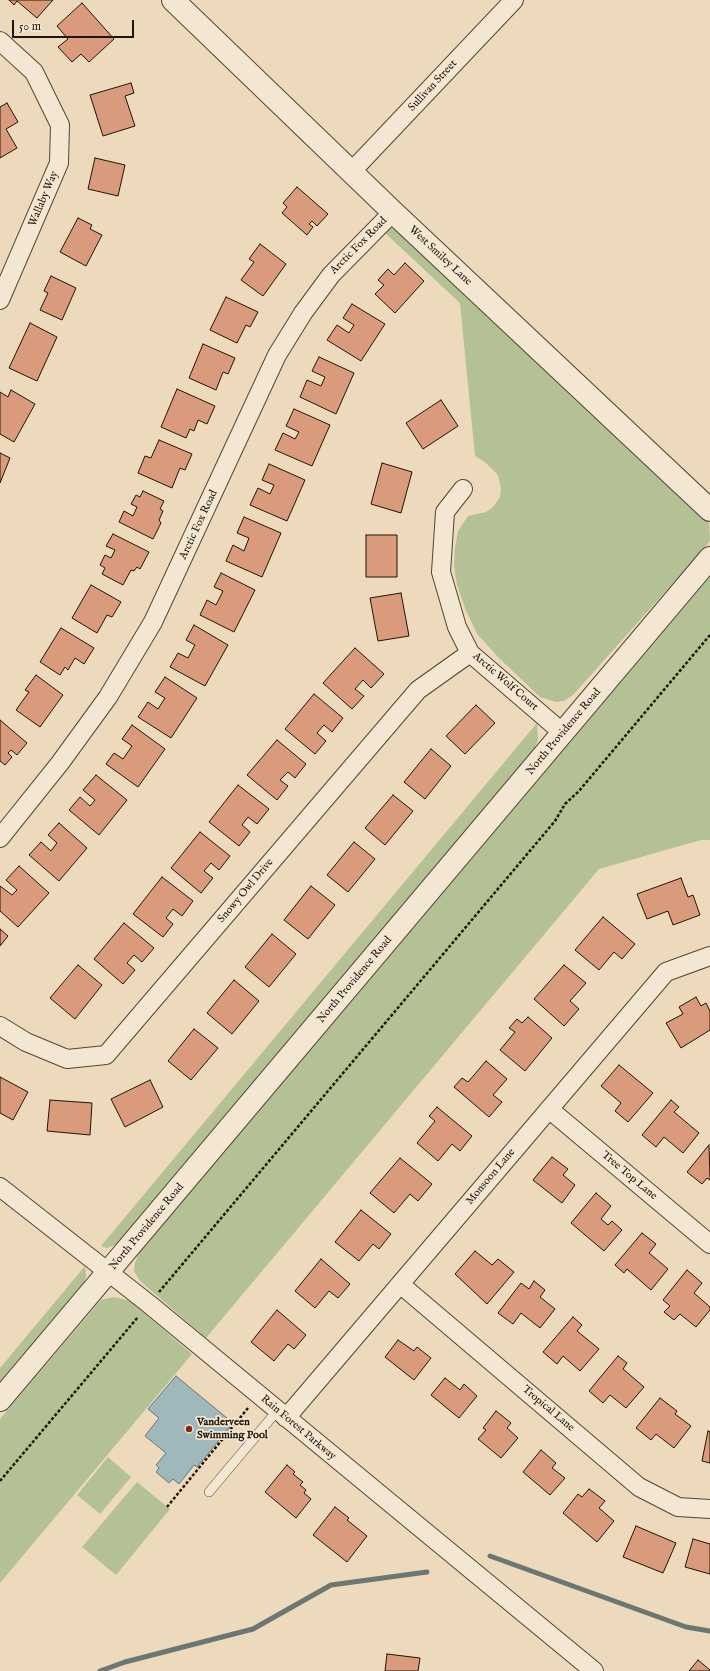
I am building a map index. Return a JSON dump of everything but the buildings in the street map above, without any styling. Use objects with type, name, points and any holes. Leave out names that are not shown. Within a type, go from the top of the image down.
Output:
[{"type":"street","name":"West Smiley Lane","points":[[173,0],[393,212],[710,510]]},
{"type":"street","name":"Sullivan Street","points":[[352,172],[514,0]]},
{"type":"street","name":"Wallaby Way","points":[[0,41],[34,72],[60,125],[59,163],[0,300]]},
{"type":"street","name":"Arctic Fox Road","points":[[0,838],[60,763],[108,698],[153,622],[278,355],[303,313],[331,274],[393,212]]},
{"type":"street","name":"Arctic Wolf Court","points":[[463,489],[445,512],[441,572],[457,627],[470,653],[563,733]]},
{"type":"street","name":"North Providence Road","points":[[0,1400],[710,558]]},
{"type":"street","name":"Snowy Owl Drive","points":[[0,1026],[26,1042],[67,1059],[106,1055],[418,690],[470,653]]},
{"type":"street","name":"Monsoon Lane","points":[[282,1415],[400,1284],[666,972],[710,956]]},
{"type":"street","name":"Tree Top Lane","points":[[549,1109],[710,1244]]},
{"type":"street","name":"Rain Forest Parkway","points":[[0,1187],[109,1272],[594,1671]]},
{"type":"street","name":"Tropical Lane","points":[[400,1284],[640,1486],[678,1507],[710,1509]]},
{"type":"lane","points":[[209,1492],[282,1415]]},
{"type":"path","points":[[159,1292],[550,827],[565,804],[579,791],[710,635]]},
{"type":"path","points":[[0,1481],[138,1316]]},
{"type":"path","points":[[167,1507],[249,1407]]},
{"type":"green space","points":[[391,228],[396,229],[709,520],[710,541],[707,545],[573,695],[564,701],[556,702],[540,697],[500,659],[477,634],[465,608],[457,585],[454,566],[458,531],[468,516],[486,512],[493,507],[500,497],[501,489],[498,475],[485,462],[475,456],[460,303],[384,232]]},
{"type":"green space","points":[[710,574],[710,840],[701,840],[599,869],[206,1338],[140,1281],[134,1271],[135,1263],[143,1244]]},
{"type":"green space","points":[[537,723],[538,740],[532,754],[117,1244],[107,1248],[101,1246]]},
{"type":"green space","points":[[85,1266],[86,1277],[84,1283],[0,1385],[0,1368]]},
{"type":"green space","points":[[114,1297],[130,1301],[192,1354],[0,1583],[0,1419],[101,1300]]},
{"type":"green space","points":[[108,1457],[131,1477],[100,1514],[77,1495]]},
{"type":"green space","points":[[137,1482],[170,1509],[116,1575],[82,1547]]},
{"type":"water","name":"Vanderveen Swimming Pool","points":[[176,1376],[233,1423],[197,1467],[194,1465],[179,1484],[173,1479],[169,1483],[156,1472],[159,1468],[156,1465],[166,1453],[145,1436],[159,1418],[148,1409]]},
{"type":"waterway","points":[[490,1556],[686,1627],[710,1631]]},
{"type":"waterway","points":[[100,1671],[125,1662],[253,1629],[331,1585],[427,1572]]},
{"type":"place","name":"Vanderveen Swimming Pool","points":[[189,1429]]}]
